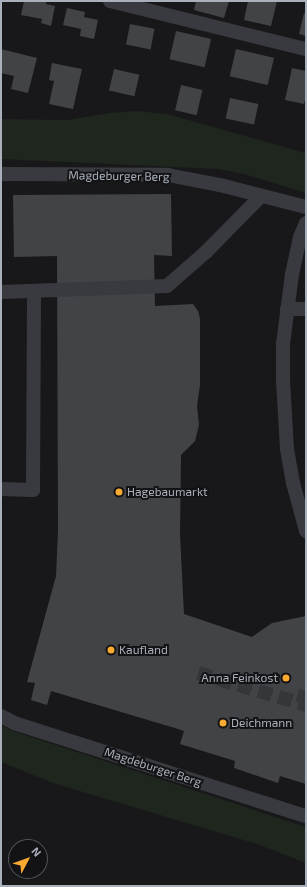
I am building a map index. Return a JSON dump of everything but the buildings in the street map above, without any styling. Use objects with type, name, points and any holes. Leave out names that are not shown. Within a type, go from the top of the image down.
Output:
[{"type":"street","points":[[110,1],[306,49]]},
{"type":"street","name":"Magdeburger Berg","points":[[1,174],[168,175],[224,186],[260,197],[306,207]]},
{"type":"street","points":[[1,292],[167,286],[188,269],[260,197]]},
{"type":"street","points":[[306,223],[300,237],[300,262],[287,309],[284,344],[284,414],[293,483],[306,531]]},
{"type":"street","points":[[1,489],[33,490],[34,291]]},
{"type":"street","points":[[287,309],[306,309]]},
{"type":"street","name":"Magdeburger Berg","points":[[1,716],[14,723],[306,816]]},
{"type":"shaded area","points":[[136,111],[167,114],[306,153],[306,193],[244,174],[218,169],[1,159],[1,119],[68,120],[110,113]]},
{"type":"shaded area","points":[[1,725],[13,731],[306,827],[306,863],[257,844],[53,783],[1,762]]},
{"type":"tunnel","points":[[198,673],[306,705]]},
{"type":"tunnel","points":[[302,704],[306,690]]},
{"type":"place","name":"Hagebaumarkt","points":[[119,492]]},
{"type":"place","name":"Kaufland","points":[[111,650]]},
{"type":"place","name":"Anna Feinkost","points":[[286,678]]},
{"type":"place","name":"Deichmann","points":[[223,723]]}]
